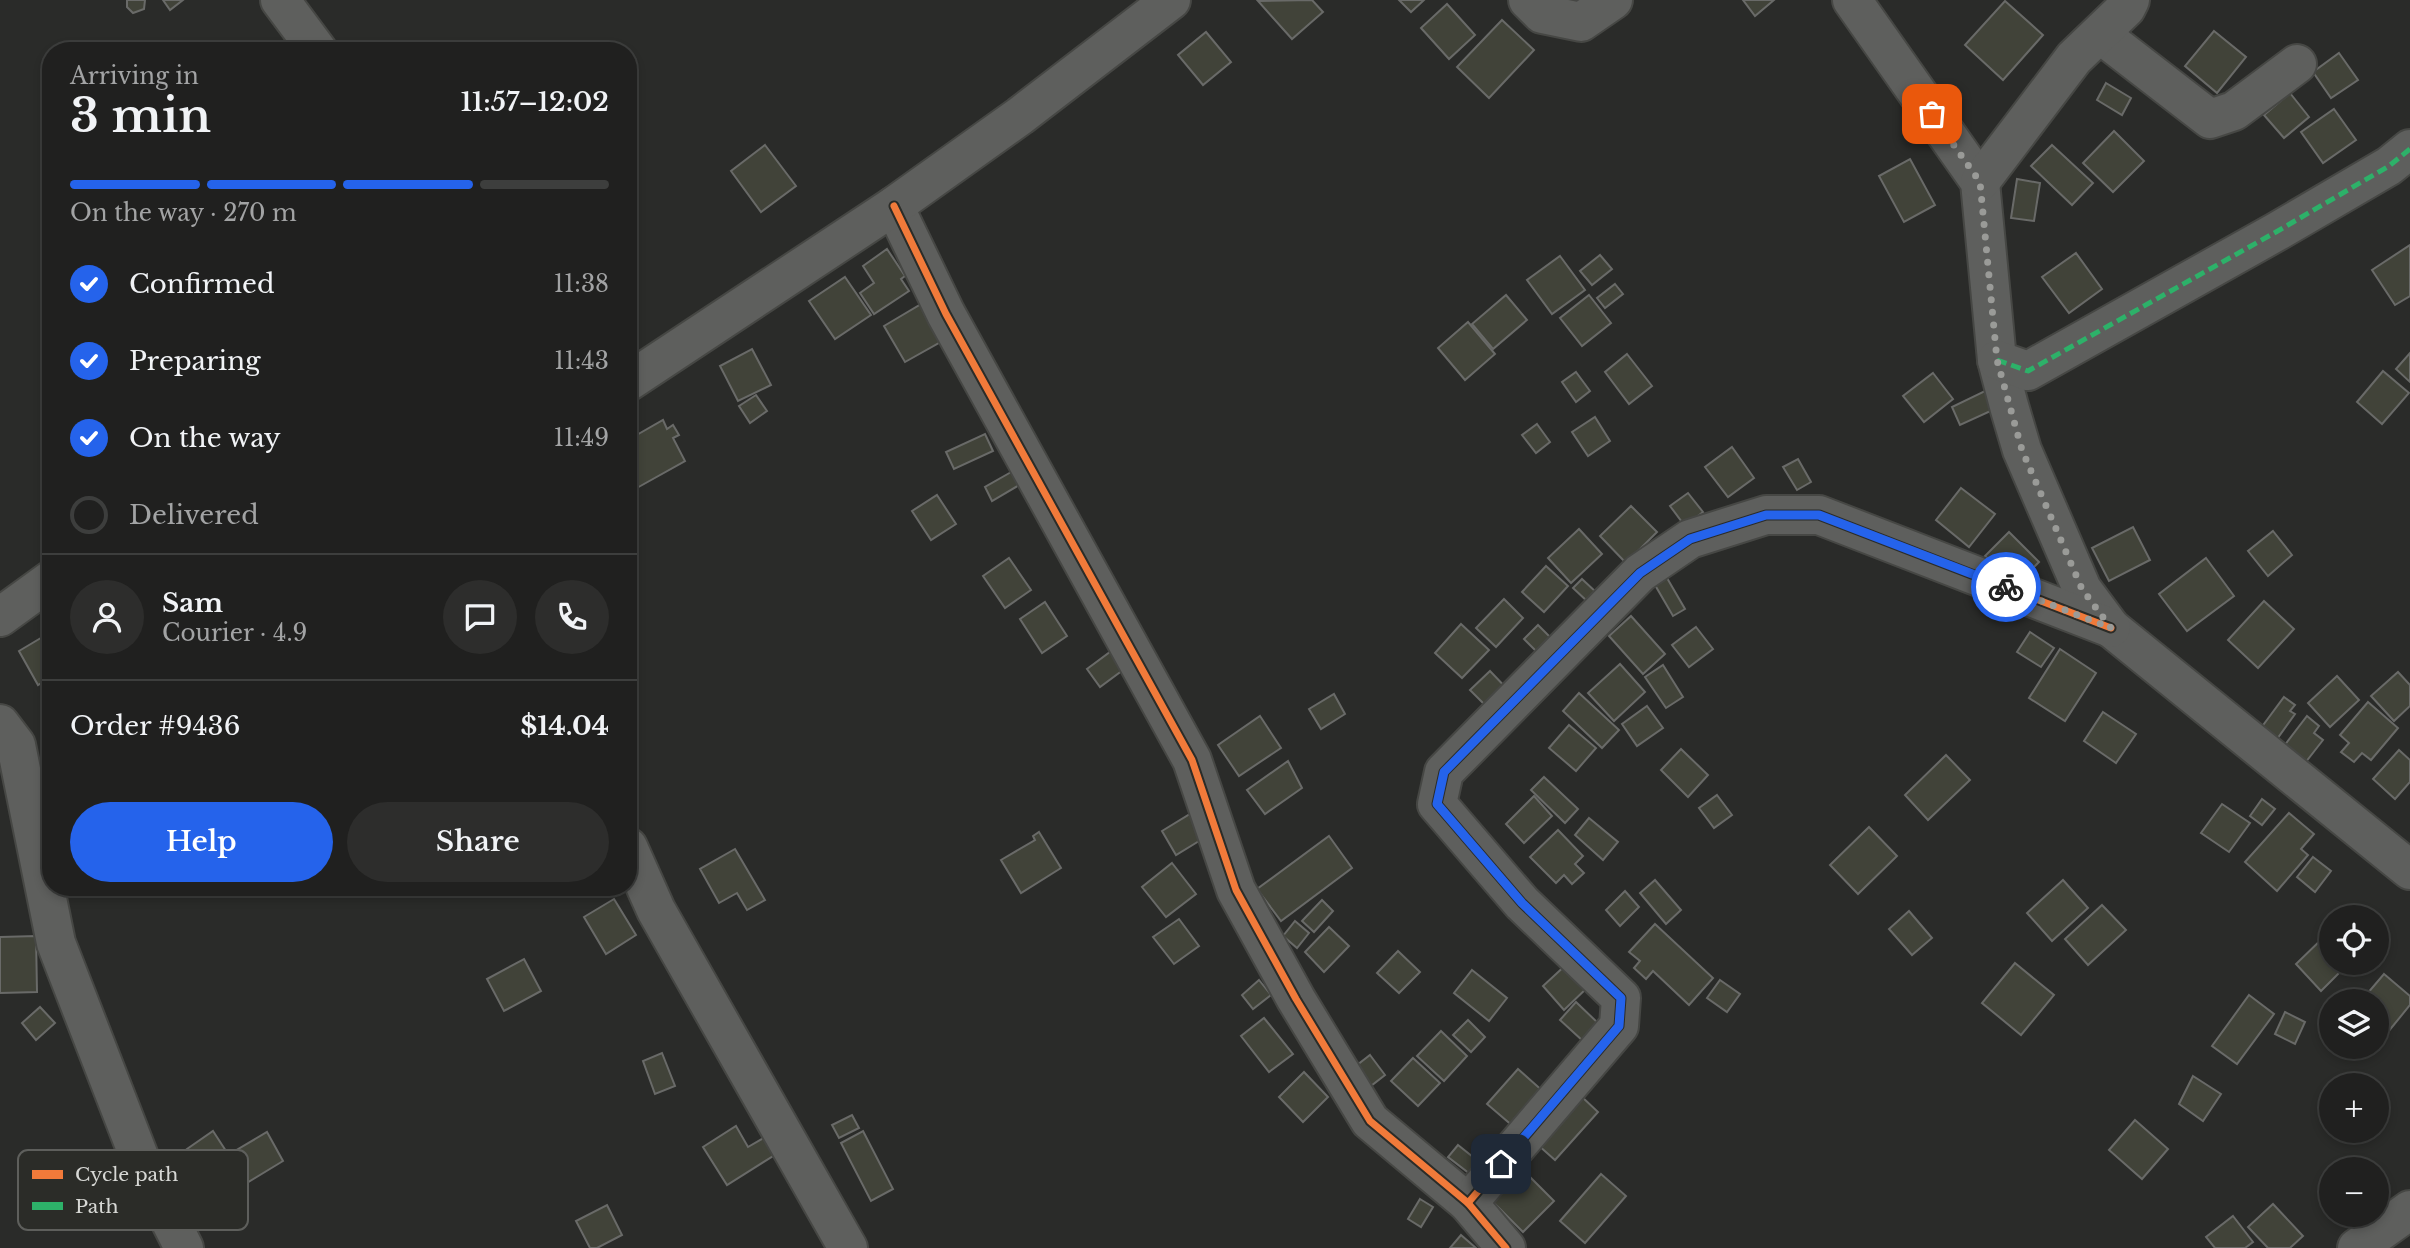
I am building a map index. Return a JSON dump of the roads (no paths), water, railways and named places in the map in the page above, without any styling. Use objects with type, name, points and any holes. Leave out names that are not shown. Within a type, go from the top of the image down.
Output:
[{"type":"street","points":[[280,0],[311,42]]},
{"type":"street","points":[[637,376],[894,206],[1020,116],[1171,0]]},
{"type":"street","points":[[1528,0],[1542,14],[1581,22],[1613,0]]},
{"type":"street","points":[[1852,0],[1980,182],[1997,360],[2022,450],[2082,589],[2111,628],[2410,870]]},
{"type":"street","points":[[1980,182],[2074,58],[2126,8],[2130,0]]},
{"type":"street","points":[[2099,34],[2210,119],[2234,111],[2297,64]]},
{"type":"street","points":[[1997,360],[2028,370],[2276,232],[2389,166],[2410,149]]},
{"type":"street","points":[[894,206],[946,314],[1192,760],[1236,890],[1296,999],[1370,1121],[1468,1203],[1506,1248]]},
{"type":"street","points":[[1468,1203],[1619,1026],[1621,998],[1522,903],[1437,804],[1444,772],[1640,573],[1690,539],[1766,515],[1819,515],[2111,628]]},
{"type":"street","points":[[0,617],[42,587]]},
{"type":"street","points":[[0,724],[16,746],[42,874]]},
{"type":"street","points":[[637,867],[656,910],[848,1248]]},
{"type":"street","points":[[46,896],[56,943],[136,1150]]},
{"type":"street","points":[[2357,1248],[2409,1212]]},
{"type":"street","points":[[175,1230],[184,1248]]}]
